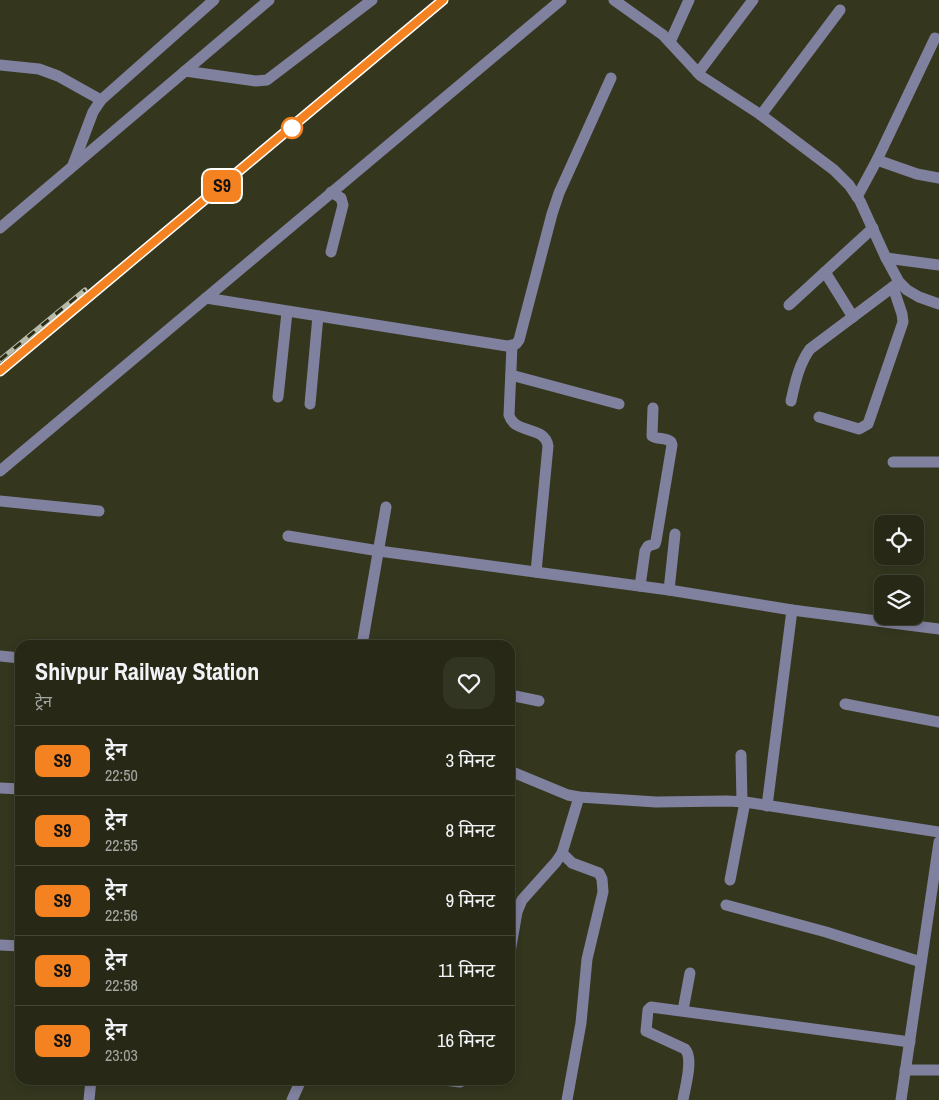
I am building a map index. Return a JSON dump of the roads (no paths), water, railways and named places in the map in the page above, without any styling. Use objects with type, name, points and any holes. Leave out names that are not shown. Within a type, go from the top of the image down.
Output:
[{"type":"street","points":[[73,167],[93,112],[101,100],[214,0]]},
{"type":"street","points":[[0,228],[269,0]]},
{"type":"street","points":[[185,71],[256,81],[267,80],[372,0]]},
{"type":"street","points":[[0,471],[561,0]]},
{"type":"street","points":[[614,0],[625,3],[657,30],[698,73],[761,115],[834,170],[849,185],[873,228],[896,284],[903,322],[868,424],[859,429],[819,417]]},
{"type":"street","points":[[670,42],[689,0]]},
{"type":"street","points":[[698,73],[753,0]]},
{"type":"street","points":[[761,115],[840,10]]},
{"type":"street","points":[[857,197],[877,160],[935,38]]},
{"type":"street","points":[[0,65],[39,69],[58,76],[101,100]]},
{"type":"street","points":[[536,572],[548,446],[547,440],[542,435],[515,425],[510,421],[512,346],[519,340],[559,192],[610,78]]},
{"type":"street","points":[[877,160],[917,174],[939,178]]},
{"type":"street","points":[[331,192],[341,198],[343,205],[331,252]]},
{"type":"street","points":[[789,306],[873,228]]},
{"type":"street","points":[[886,258],[939,265]]},
{"type":"street","points":[[825,272],[853,317]]},
{"type":"street","points":[[896,284],[919,297],[939,304]]},
{"type":"street","points":[[792,401],[796,380],[805,356],[810,349],[896,284]]},
{"type":"street","points":[[206,298],[512,346]]},
{"type":"street","points":[[278,396],[287,312]]},
{"type":"street","points":[[310,404],[318,316]]},
{"type":"street","points":[[511,375],[619,404]]},
{"type":"street","points":[[640,586],[646,548],[656,541],[672,446],[669,440],[652,436],[653,408]]},
{"type":"street","points":[[893,462],[939,462]]},
{"type":"street","points":[[0,501],[99,511]]},
{"type":"street","points":[[363,640],[386,506]]},
{"type":"street","points":[[669,590],[675,534]]},
{"type":"street","points":[[288,536],[379,551],[939,629]]},
{"type":"street","points":[[767,806],[792,610]]},
{"type":"street","points":[[0,656],[15,658]]},
{"type":"street","points":[[515,696],[539,702]]},
{"type":"street","points":[[845,704],[939,722]]},
{"type":"street","points":[[730,880],[744,802],[741,755]]},
{"type":"street","points":[[515,773],[568,795],[580,797],[656,802],[744,802],[939,832]]},
{"type":"street","points":[[0,788],[15,789]]},
{"type":"street","points":[[515,923],[522,900],[562,853],[580,797]]},
{"type":"street","points":[[901,1100],[939,842]]},
{"type":"street","points":[[562,853],[572,863],[599,873],[604,885],[587,959],[581,1023],[567,1100]]},
{"type":"street","points":[[726,905],[826,932],[921,962]]},
{"type":"street","points":[[0,945],[15,946]]},
{"type":"street","points":[[683,1010],[690,973]]},
{"type":"street","points":[[683,1100],[690,1062],[689,1052],[646,1032],[648,1010],[651,1007],[910,1042]]},
{"type":"street","points":[[905,1070],[939,1070]]},
{"type":"street","points":[[89,1100],[90,1085]]},
{"type":"street","points":[[292,1100],[299,1085]]},
{"type":"railway","points":[[0,371],[443,0]]},
{"type":"railway","points":[[0,360],[85,290]]},
{"type":"train","name":"S9","points":[[0,371],[443,0]]}]
